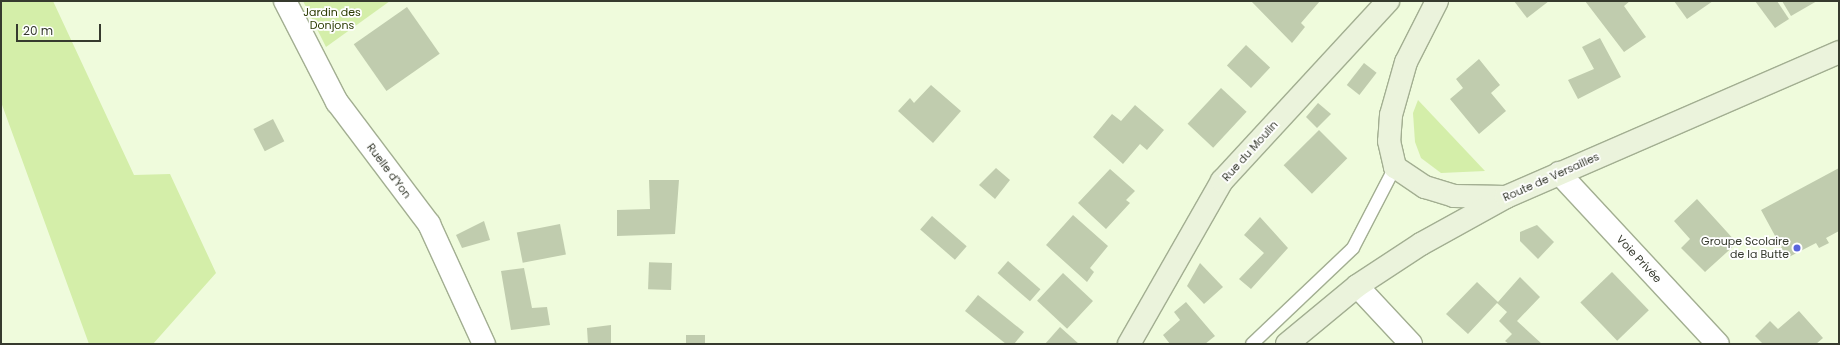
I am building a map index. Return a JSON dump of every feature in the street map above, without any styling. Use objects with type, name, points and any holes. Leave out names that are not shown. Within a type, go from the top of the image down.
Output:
[{"type":"main road","name":"Rue du Moulin","points":[[1129,344],[1222,181],[1388,1]]},
{"type":"main road","points":[[1437,1],[1406,62],[1391,115],[1389,141],[1395,167],[1425,187],[1454,196],[1506,197]]},
{"type":"main road","name":"Route de Versailles","points":[[1287,344],[1357,286],[1421,244],[1506,197],[1839,52]]},
{"type":"street","name":"Ruelle d'Yon","points":[[285,1],[336,102],[429,224],[484,344]]},
{"type":"street","name":"Voie Privée","points":[[1559,173],[1718,344]]},
{"type":"street","points":[[1357,286],[1411,344]]},
{"type":"lane","points":[[1252,344],[1353,248],[1395,167]]},
{"type":"green space","points":[[1,1],[53,1],[134,175],[170,174],[216,273],[153,344],[89,344],[1,102]]},
{"type":"green space","name":"Jardin des Donjons","points":[[303,1],[390,1],[326,47]]},
{"type":"green space","points":[[1418,100],[1485,171],[1441,173],[1421,158],[1415,142],[1413,113]]},
{"type":"building","points":[[1251,1],[1320,1],[1301,23],[1305,27],[1292,43]]},
{"type":"building","points":[[1514,1],[1549,1],[1527,18]]},
{"type":"building","points":[[1585,1],[1630,1],[1624,6],[1646,37],[1624,52]]},
{"type":"building","points":[[1674,1],[1713,1],[1687,19]]},
{"type":"building","points":[[1755,1],[1777,1],[1789,19],[1775,28]]},
{"type":"building","points":[[1782,1],[1817,1],[1791,16]]},
{"type":"building","points":[[407,7],[440,54],[386,91],[354,44]]},
{"type":"building","points":[[1600,38],[1621,77],[1578,99],[1568,80],[1594,69],[1582,47]]},
{"type":"building","points":[[1246,45],[1270,68],[1251,88],[1227,65]]},
{"type":"building","points":[[1479,59],[1500,85],[1491,93],[1506,111],[1479,134],[1450,99],[1463,88],[1456,79]]},
{"type":"building","points":[[1364,63],[1377,73],[1359,95],[1347,85]]},
{"type":"building","points":[[931,85],[961,111],[933,143],[898,111],[910,98],[914,103]]},
{"type":"building","points":[[1221,88],[1247,112],[1213,148],[1188,124]]},
{"type":"building","points":[[1318,103],[1331,114],[1317,128],[1306,117]]},
{"type":"building","points":[[1135,105],[1164,130],[1147,150],[1140,144],[1123,164],[1093,137],[1112,114],[1121,121]]},
{"type":"building","points":[[273,119],[284,141],[265,151],[253,129]]},
{"type":"building","points":[[1319,130],[1347,158],[1312,194],[1284,165]]},
{"type":"building","points":[[996,168],[1010,180],[995,199],[979,185]]},
{"type":"building","points":[[1839,168],[1839,231],[1826,238],[1829,243],[1819,248],[1816,243],[1787,258],[1761,210]]},
{"type":"building","points":[[1110,169],[1135,191],[1126,200],[1130,203],[1106,229],[1078,203]]},
{"type":"building","points":[[649,180],[679,180],[675,234],[617,236],[617,210],[650,209]]},
{"type":"building","points":[[1697,199],[1737,243],[1705,272],[1681,248],[1690,239],[1674,221]]},
{"type":"building","points":[[1073,215],[1108,246],[1090,268],[1094,272],[1087,282],[1046,245]]},
{"type":"building","points":[[932,216],[967,246],[955,260],[920,230]]},
{"type":"building","points":[[1260,217],[1288,248],[1251,289],[1239,279],[1264,253],[1244,235]]},
{"type":"building","points":[[484,221],[490,240],[462,248],[456,235]]},
{"type":"building","points":[[560,224],[566,254],[523,263],[517,232]]},
{"type":"building","points":[[1537,225],[1554,242],[1538,259],[1520,241],[1520,232]]},
{"type":"building","points":[[1008,261],[1040,289],[1030,301],[998,273]]},
{"type":"building","points":[[649,262],[672,263],[671,290],[648,289]]},
{"type":"building","points":[[1200,263],[1223,287],[1204,304],[1187,286]]},
{"type":"building","points":[[524,268],[532,308],[547,307],[550,325],[511,330],[501,271]]},
{"type":"building","points":[[1612,272],[1649,310],[1617,341],[1580,303]]},
{"type":"building","points":[[1063,273],[1093,301],[1067,329],[1037,301]]},
{"type":"building","points":[[1520,277],[1540,297],[1517,321],[1542,344],[1509,344],[1505,341],[1512,334],[1499,321],[1507,312],[1497,303],[1468,334],[1446,314],[1477,282],[1498,302]]},
{"type":"building","points":[[978,295],[1024,332],[1014,344],[1006,344],[965,311]]},
{"type":"building","points":[[1186,302],[1215,336],[1205,344],[1170,344],[1163,335],[1180,320],[1174,312]]},
{"type":"building","points":[[1799,311],[1823,338],[1816,344],[1763,344],[1755,336],[1770,321],[1778,329]]},
{"type":"building","points":[[611,325],[611,344],[588,344],[587,328]]},
{"type":"building","points":[[1060,327],[1079,344],[1045,344]]},
{"type":"building","points":[[686,335],[705,335],[705,344],[686,344]]},
{"type":"place","name":"Groupe Scolaire de la Butte","points":[[1797,248]]}]
